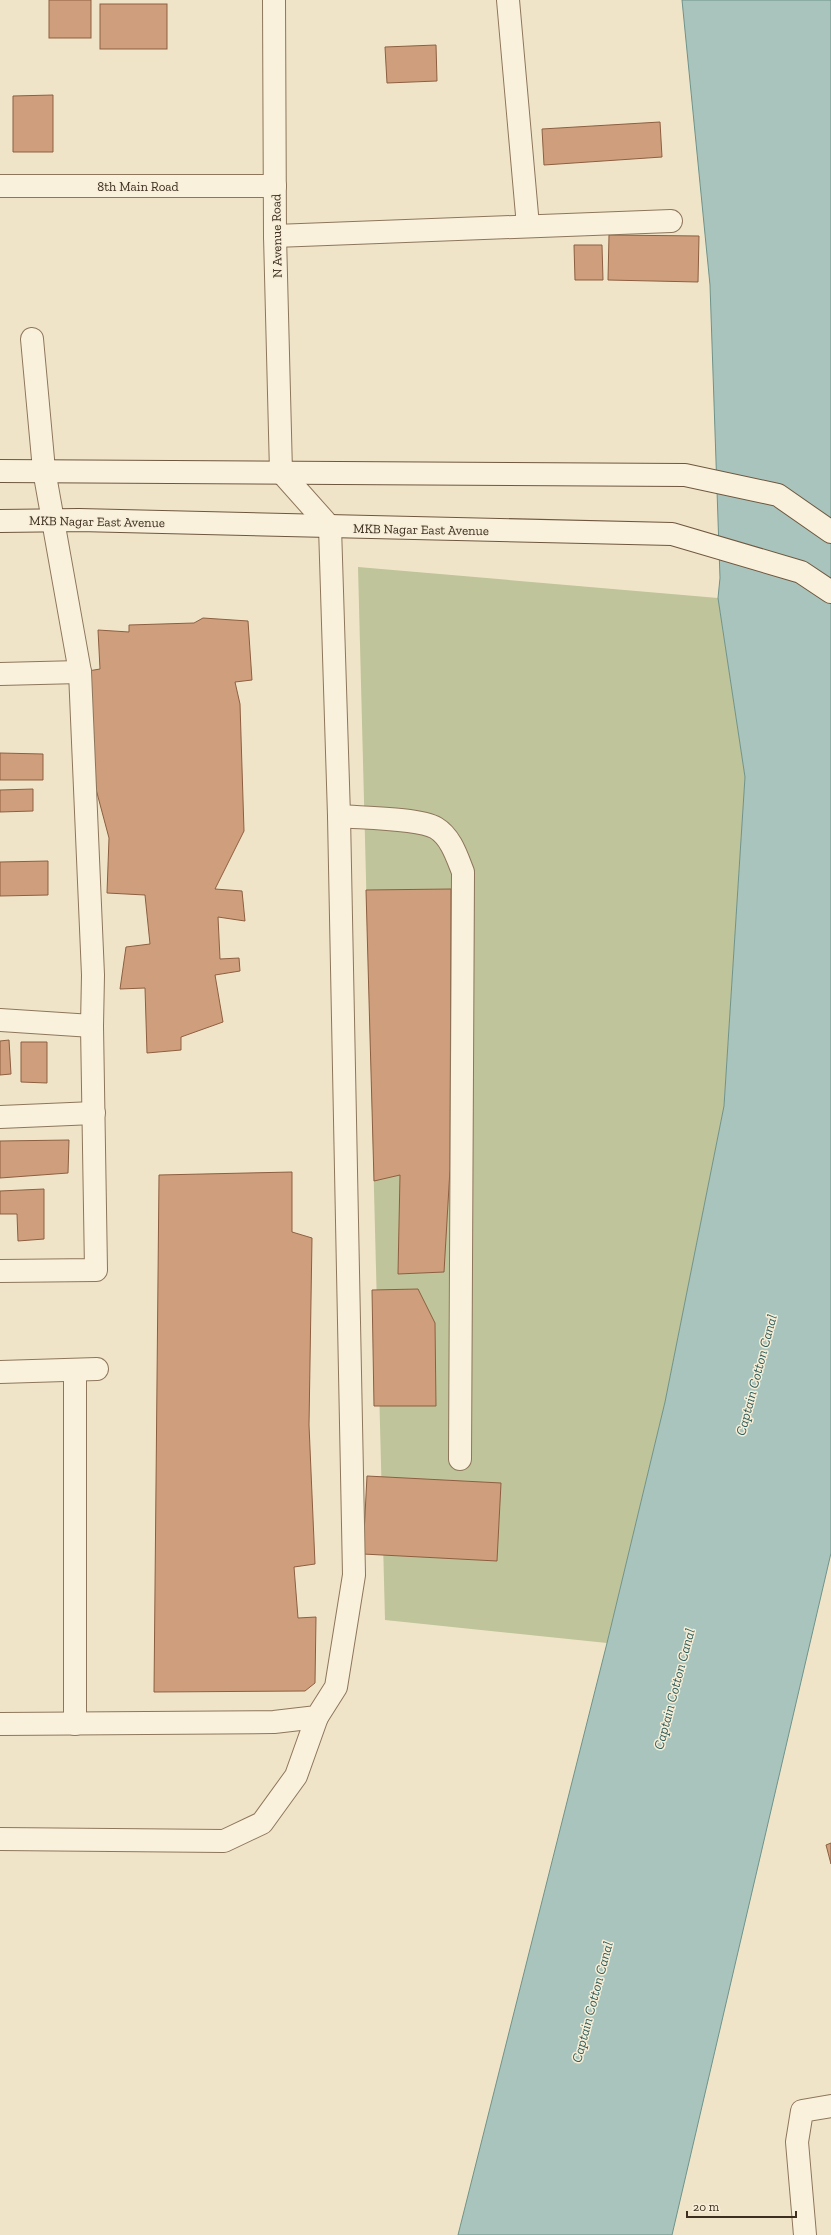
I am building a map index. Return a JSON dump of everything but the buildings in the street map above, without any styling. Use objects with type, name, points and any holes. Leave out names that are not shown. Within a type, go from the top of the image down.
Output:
[{"type":"street","name":"N Avenue Road","points":[[274,0],[275,186],[281,472]]},
{"type":"street","points":[[508,0],[528,226]]},
{"type":"street","name":"8th Main Road","points":[[0,186],[275,186]]},
{"type":"street","points":[[276,236],[670,221]]},
{"type":"street","points":[[0,1271],[96,1270],[92,1026],[93,976],[80,672],[44,470],[32,339]]},
{"type":"street","points":[[0,471],[44,470],[685,475],[778,495],[831,532]]},
{"type":"street","points":[[0,1839],[224,1842],[262,1823],[296,1776],[317,1717],[336,1686],[354,1575],[339,816],[330,527],[281,472]]},
{"type":"street","name":"MKB Nagar East Avenue","points":[[0,520],[672,534],[801,572],[831,592]]},
{"type":"street","points":[[0,674],[80,672]]},
{"type":"street","points":[[339,816],[414,822],[436,828],[454,848],[462,872],[460,1459]]},
{"type":"street","points":[[0,1020],[92,1026]]},
{"type":"street","points":[[0,1117],[94,1113]]},
{"type":"street","points":[[0,1372],[97,1369]]},
{"type":"street","points":[[75,1370],[75,1724]]},
{"type":"street","points":[[0,1724],[274,1722],[317,1717]]},
{"type":"street","points":[[805,2235],[798,2142],[802,2111],[831,2106]]},
{"type":"green space","points":[[358,567],[718,598],[745,777],[724,1106],[665,1402],[607,1643],[385,1620]]},
{"type":"water","name":"Captain Cotton Canal","points":[[682,0],[831,0],[831,1553],[672,2235],[458,2235],[607,1643],[665,1402],[724,1106],[745,777],[718,598],[720,578],[710,285]]}]
